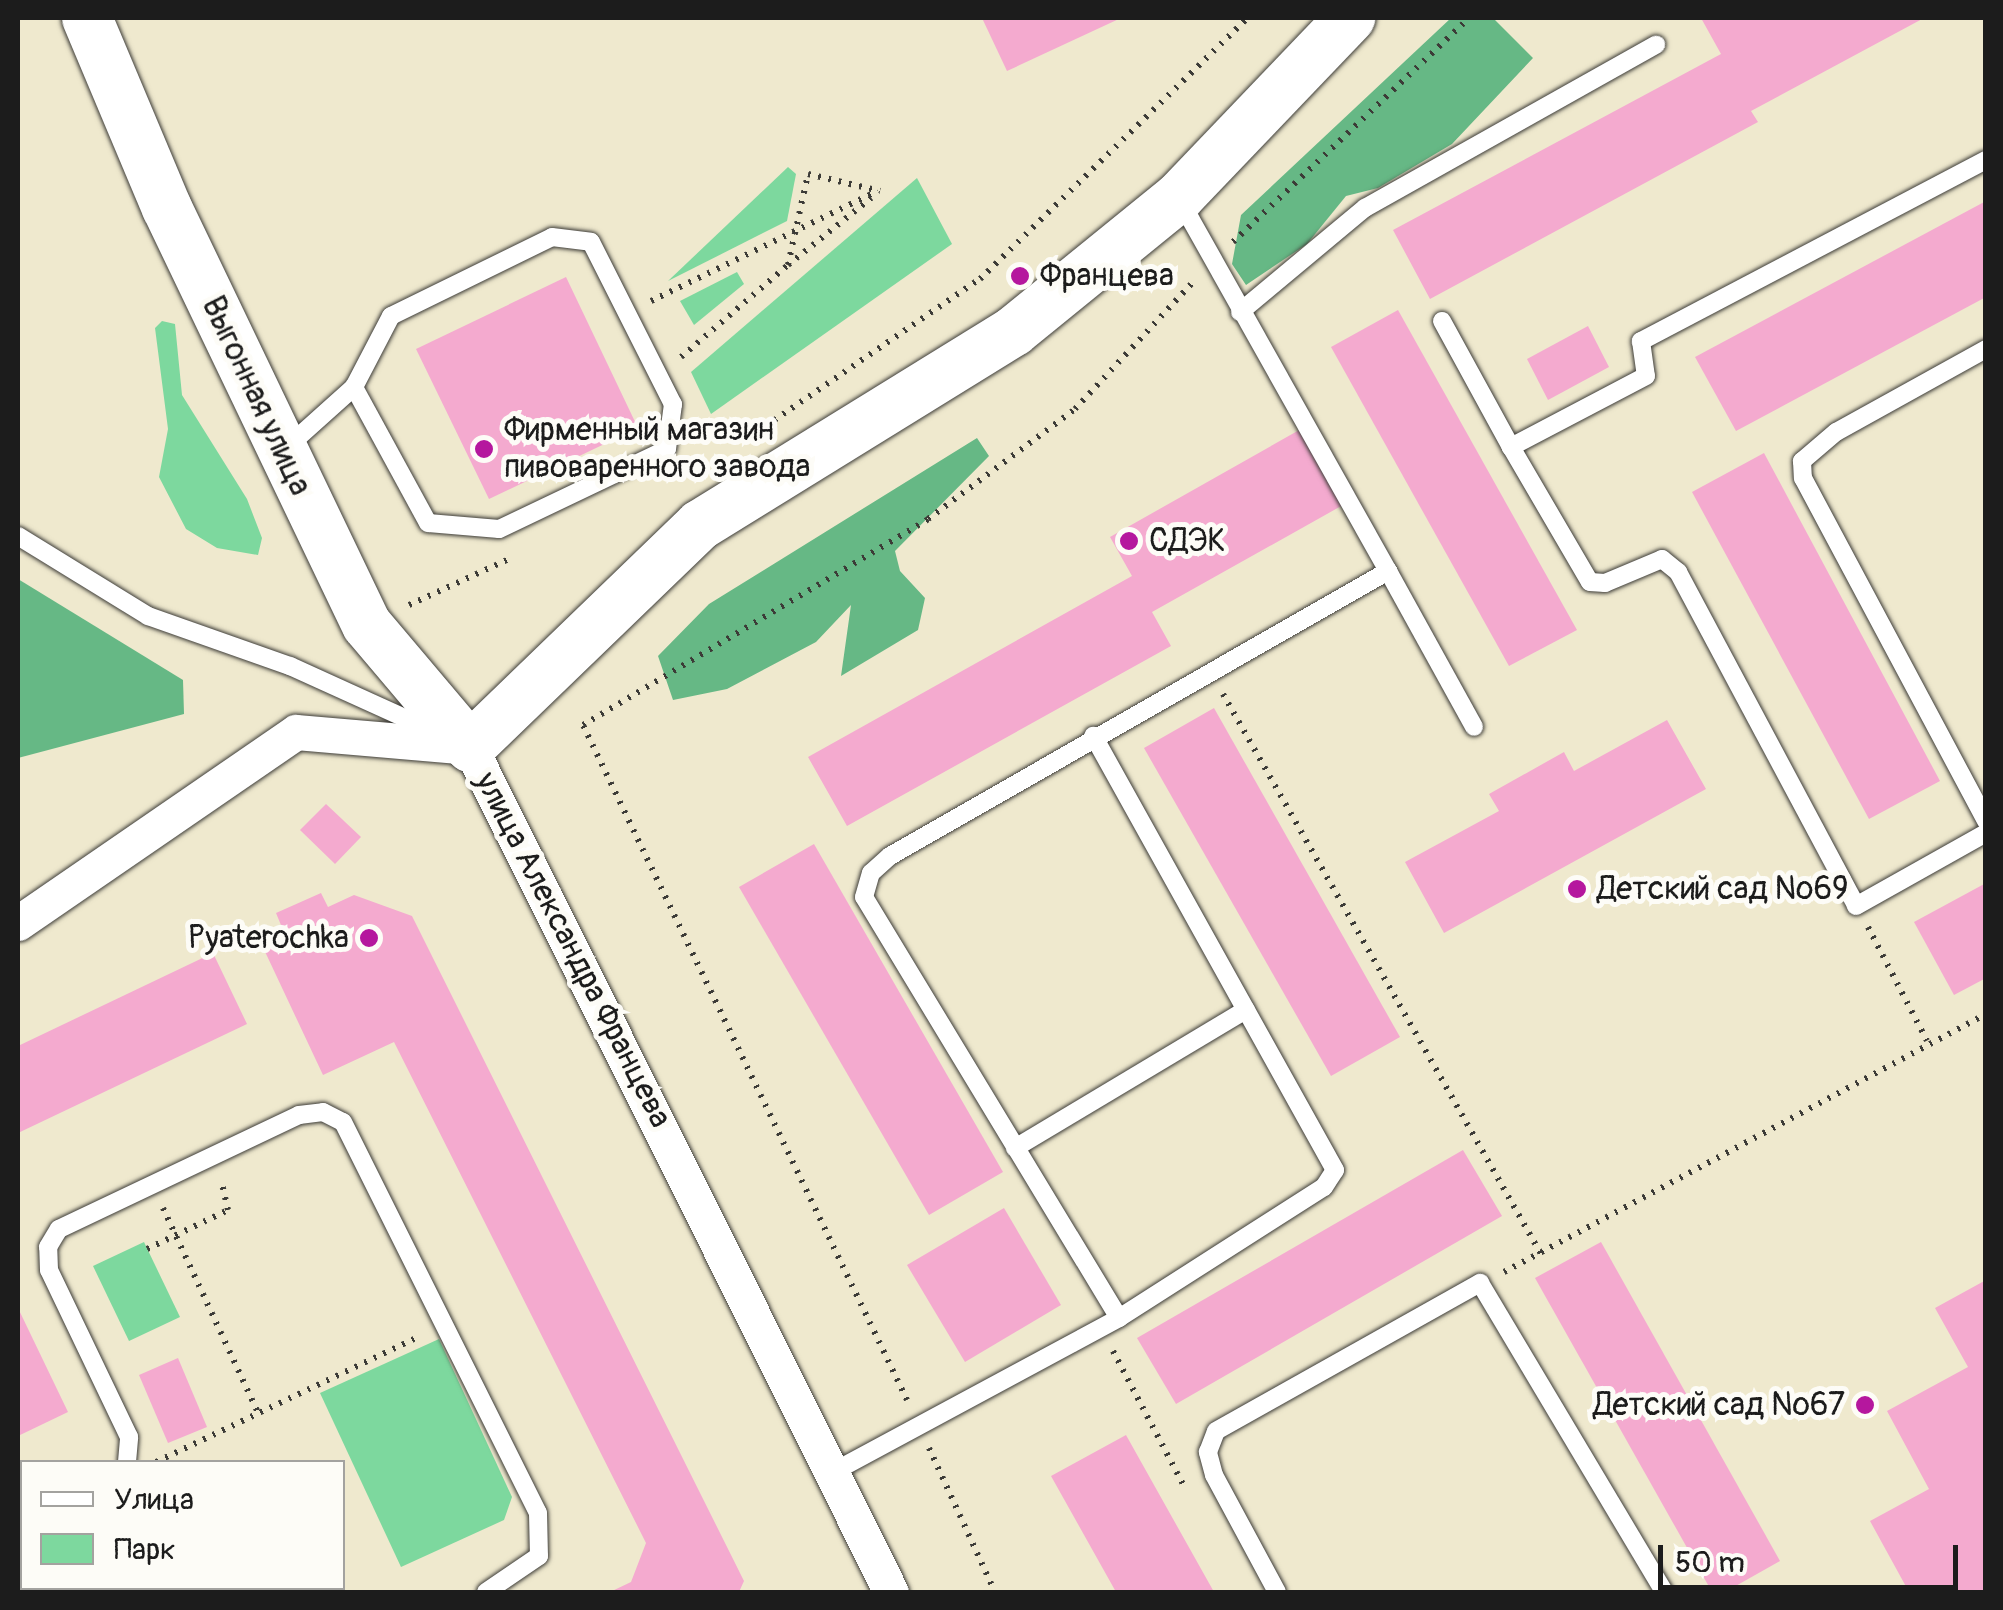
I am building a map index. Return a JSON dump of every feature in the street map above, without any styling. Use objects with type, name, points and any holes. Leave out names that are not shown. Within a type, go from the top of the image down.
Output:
[{"type":"street","name":"Выгонная улица","points":[[87,18],[282,452],[367,625],[470,747]]},
{"type":"street","name":"улица Александра Францева","points":[[891,1592],[835,1471],[470,747],[700,525],[1014,331],[1179,197],[1350,18]]},
{"type":"street","points":[[18,923],[296,732],[470,747]]},
{"type":"lane","points":[[1240,312],[1365,208],[1656,46]]},
{"type":"lane","points":[[1511,447],[1646,376],[1641,341],[1986,160]]},
{"type":"lane","points":[[1179,197],[1474,727]]},
{"type":"lane","points":[[282,452],[354,387],[391,316],[552,237],[591,242],[672,404],[667,449],[499,529],[428,523],[354,387]]},
{"type":"lane","points":[[1442,321],[1590,582],[1662,560],[1678,572],[1856,906],[1986,833]]},
{"type":"lane","points":[[1986,349],[1836,432],[1802,461],[1803,478],[1986,821]]},
{"type":"lane","points":[[18,536],[148,616],[290,666],[470,747]]},
{"type":"lane","points":[[1119,1318],[864,896],[871,872],[890,856],[1093,736],[1388,571]]},
{"type":"lane","points":[[835,1471],[1119,1318],[1324,1187],[1335,1170],[1093,736]]},
{"type":"lane","points":[[1015,1148],[1246,1010]]},
{"type":"lane","points":[[127,1460],[129,1437],[49,1270],[48,1247],[60,1229],[299,1115],[322,1112],[343,1122],[538,1513],[542,1534],[539,1556],[486,1592]]},
{"type":"lane","points":[[1277,1592],[1214,1475],[1208,1452],[1216,1431],[1480,1283],[1664,1592]]},
{"type":"path","points":[[742,443],[980,279],[1246,18]]},
{"type":"path","points":[[995,1592],[583,725],[928,519],[1076,408],[1212,261],[1469,18]]},
{"type":"path","points":[[788,265],[808,174],[880,191]]},
{"type":"path","points":[[627,313],[880,191]]},
{"type":"path","points":[[658,376],[880,191]]},
{"type":"path","points":[[367,625],[530,549]]},
{"type":"path","points":[[1210,671],[1541,1254]]},
{"type":"path","points":[[1856,906],[1927,1042]]},
{"type":"path","points":[[1480,1283],[1541,1254],[1927,1042],[1986,1014]]},
{"type":"path","points":[[147,1249],[228,1210],[228,1195],[208,1158]]},
{"type":"path","points":[[152,1185],[258,1413]]},
{"type":"path","points":[[159,1460],[444,1324]]},
{"type":"path","points":[[1100,1328],[1194,1504]]},
{"type":"green space","points":[[1451,18],[1493,18],[1533,58],[1452,144],[1378,188],[1346,196],[1307,244],[1246,285],[1232,264],[1241,215]]},
{"type":"green space","points":[[788,167],[796,174],[787,221],[668,281]]},
{"type":"green space","points":[[917,178],[952,244],[711,414],[691,372]]},
{"type":"green space","points":[[737,272],[744,284],[694,325],[680,301]]},
{"type":"green space","points":[[162,321],[175,324],[182,395],[247,499],[262,538],[258,555],[217,548],[186,529],[159,477],[168,429],[155,328]]},
{"type":"green space","points":[[977,438],[989,456],[895,551],[900,571],[925,598],[918,630],[841,676],[851,605],[816,642],[727,689],[673,700],[658,656],[709,604]]},
{"type":"green space","points":[[18,579],[183,680],[184,714],[18,758]]},
{"type":"green space","points":[[144,1242],[180,1317],[129,1341],[93,1266]]},
{"type":"green space","points":[[439,1339],[512,1497],[504,1520],[401,1567],[320,1393]]},
{"type":"building","points":[[982,18],[1121,18],[1007,71]]},
{"type":"building","points":[[1701,18],[1924,18],[1751,111],[1758,122],[1430,299],[1393,230],[1721,54]]},
{"type":"building","points":[[1986,201],[1986,297],[1736,431],[1695,357]]},
{"type":"building","points":[[566,277],[638,428],[489,499],[416,349]]},
{"type":"building","points":[[1398,310],[1577,630],[1509,666],[1331,347]]},
{"type":"building","points":[[1588,326],[1609,367],[1548,400],[1527,359]]},
{"type":"building","points":[[1301,429],[1343,505],[1152,612],[1171,646],[847,826],[808,757],[1132,576],[1110,537]]},
{"type":"building","points":[[1764,453],[1940,781],[1869,819],[1692,492]]},
{"type":"building","points":[[1214,708],[1400,1037],[1331,1076],[1144,748]]},
{"type":"building","points":[[1667,720],[1706,789],[1444,933],[1405,862],[1499,811],[1489,794],[1564,752],[1574,771]]},
{"type":"building","points":[[326,804],[361,837],[335,864],[300,830]]},
{"type":"building","points":[[814,844],[1003,1172],[929,1215],[739,887]]},
{"type":"building","points":[[1986,883],[1986,978],[1954,995],[1914,922]]},
{"type":"building","points":[[321,893],[328,907],[354,895],[412,916],[744,1581],[739,1592],[610,1592],[631,1582],[646,1543],[394,1042],[323,1075],[260,941],[283,930],[276,913]]},
{"type":"building","points":[[213,953],[247,1024],[18,1133],[18,1046]]},
{"type":"building","points":[[1463,1150],[1502,1216],[1176,1404],[1137,1338]]},
{"type":"building","points":[[1004,1208],[1061,1305],[965,1362],[907,1265]]},
{"type":"building","points":[[1601,1242],[1780,1561],[1725,1592],[1712,1592],[1535,1278]]},
{"type":"building","points":[[1986,1280],[1986,1592],[1909,1592],[1870,1521],[1929,1489],[1887,1411],[1968,1367],[1935,1308]]},
{"type":"building","points":[[18,1308],[68,1412],[18,1436]]},
{"type":"building","points":[[178,1358],[207,1427],[168,1443],[139,1375]]},
{"type":"building","points":[[1126,1435],[1214,1592],[1116,1592],[1051,1476]]},
{"type":"building","points":[[139,1590],[140,1592],[83,1592]]},
{"type":"place","name":"Францева","points":[[1020,276]]},
{"type":"place","name":"Фирменный магазин пивоваренного завода","points":[[484,449]]},
{"type":"place","name":"СДЭК","points":[[1129,541]]},
{"type":"place","name":"Детский сад №69","points":[[1577,889]]},
{"type":"place","name":"Pyaterochka","points":[[369,938]]},
{"type":"place","name":"Детский сад №67","points":[[1865,1405]]}]
